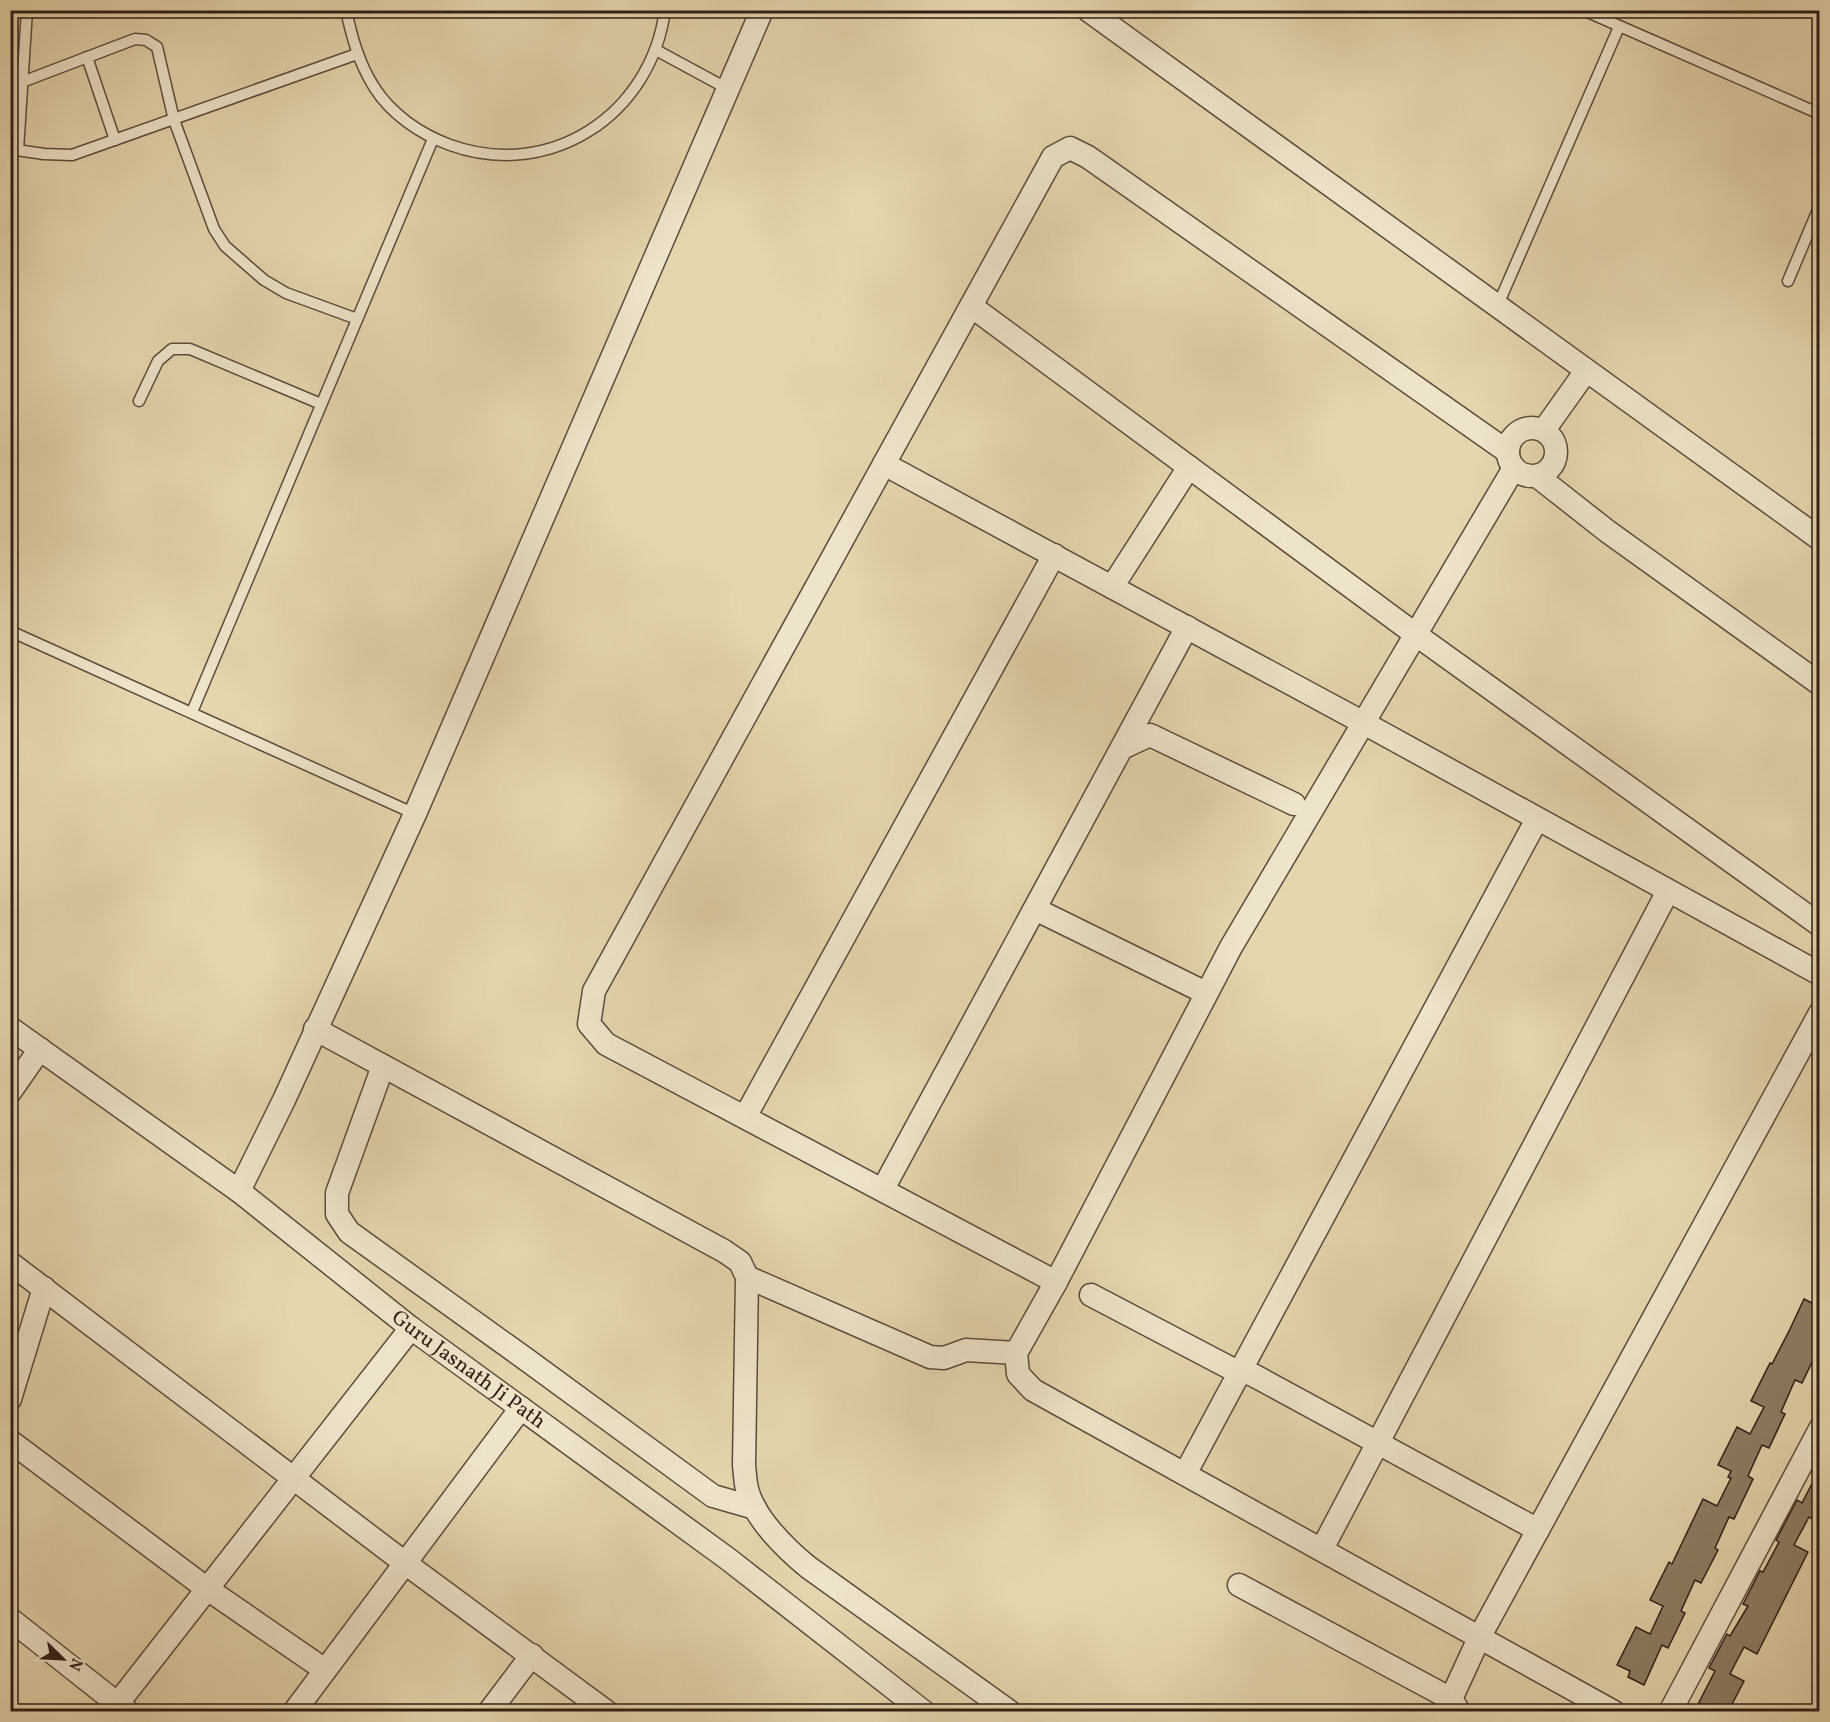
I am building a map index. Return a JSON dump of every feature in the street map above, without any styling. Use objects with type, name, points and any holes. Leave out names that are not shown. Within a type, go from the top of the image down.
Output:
[{"type":"street","points":[[239,1191],[284,1100],[415,814],[762,10]]},
{"type":"street","points":[[1088,10],[1820,539]]},
{"type":"street","points":[[1056,1282],[606,1044],[589,1024],[594,992],[1053,157],[1070,148],[1098,164],[1511,460],[1528,476],[1537,476],[1550,468],[1556,455],[1554,441],[1544,430],[1536,427],[1520,431],[1513,436],[1511,460],[1415,634],[1236,937],[1206,993],[1056,1282],[1016,1353],[1017,1374],[1033,1390],[1614,1712]]},
{"type":"street","points":[[971,306],[1415,634],[1820,925]]},
{"type":"street","points":[[1544,430],[1586,371]]},
{"type":"street","points":[[884,464],[1362,722],[1820,974]]},
{"type":"street","points":[[1112,587],[1189,467]]},
{"type":"street","points":[[1537,476],[1607,531],[1820,684]]},
{"type":"street","points":[[745,1117],[1054,555]]},
{"type":"street","points":[[883,1189],[1187,627]]},
{"type":"street","points":[[1122,748],[1150,735],[1294,804]]},
{"type":"street","points":[[1185,1474],[1537,819]]},
{"type":"street","points":[[1322,1549],[1668,891]]},
{"type":"street","points":[[1035,909],[1206,993]]},
{"type":"street","points":[[1239,1585],[1455,1705],[1480,1636],[1820,1013]]},
{"type":"street","name":"Guru Jasnath Ji Path","points":[[10,1028],[239,1191],[411,1328],[728,1559],[924,1712]]},
{"type":"street","points":[[315,1029],[724,1251],[740,1262],[747,1276],[744,1465],[747,1489],[755,1508],[788,1551],[1010,1712]]},
{"type":"street","points":[[10,1092],[40,1049]]},
{"type":"street","points":[[383,1066],[337,1192],[337,1214],[349,1232],[713,1496],[755,1508]]},
{"type":"street","points":[[10,1263],[405,1563],[607,1712]]},
{"type":"street","points":[[747,1276],[930,1357],[944,1358],[966,1350],[1016,1353]]},
{"type":"street","points":[[10,1399],[44,1288]]},
{"type":"street","points":[[1091,1295],[1232,1369],[1253,1375],[1538,1530]]},
{"type":"street","points":[[10,1619],[119,1709],[206,1588],[411,1328]]},
{"type":"street","points":[[294,1712],[521,1408]]},
{"type":"street","points":[[1670,1712],[1820,1429]]},
{"type":"street","points":[[10,1442],[206,1588],[325,1670]]},
{"type":"street","points":[[489,1712],[532,1655]]},
{"type":"lane","points":[[27,10],[14,150],[72,155],[357,54]]},
{"type":"lane","points":[[346,10],[357,54],[375,89],[401,117],[433,139],[469,152],[507,156],[546,151],[582,136],[613,114],[638,85],[656,50],[665,10]]},
{"type":"lane","points":[[1583,10],[1820,114]]},
{"type":"lane","points":[[1497,307],[1619,27]]},
{"type":"lane","points":[[22,82],[135,39],[146,40],[157,47],[174,120],[214,229],[225,246],[264,280],[286,293],[357,319]]},
{"type":"lane","points":[[656,50],[728,89]]},
{"type":"lane","points":[[87,57],[115,140]]},
{"type":"lane","points":[[192,712],[433,139]]},
{"type":"lane","points":[[1788,281],[1820,205]]},
{"type":"lane","points":[[139,400],[158,362],[172,349],[190,349],[321,405]]},
{"type":"lane","points":[[10,631],[415,814]]},
{"type":"building","points":[[1804,1299],[1820,1307],[1820,1361],[1814,1358],[1802,1383],[1795,1380],[1781,1412],[1785,1414],[1769,1448],[1762,1445],[1748,1476],[1753,1479],[1734,1519],[1729,1517],[1715,1548],[1718,1550],[1701,1583],[1695,1580],[1681,1611],[1685,1613],[1668,1648],[1662,1645],[1644,1685],[1628,1677],[1630,1671],[1617,1665],[1636,1627],[1650,1634],[1663,1606],[1650,1600],[1669,1562],[1672,1564],[1703,1499],[1717,1506],[1731,1478],[1728,1477],[1731,1471],[1718,1465],[1737,1427],[1750,1434],[1764,1407],[1751,1401]]},
{"type":"building","points":[[1820,1468],[1820,1516],[1814,1513],[1812,1519],[1809,1517],[1794,1545],[1808,1552],[1757,1654],[1744,1647],[1730,1674],[1744,1681],[1728,1712],[1694,1712],[1715,1671],[1709,1668],[1727,1634],[1730,1636],[1748,1606],[1743,1604],[1760,1571],[1763,1572],[1779,1542],[1776,1540],[1797,1500],[1802,1503]]}]
